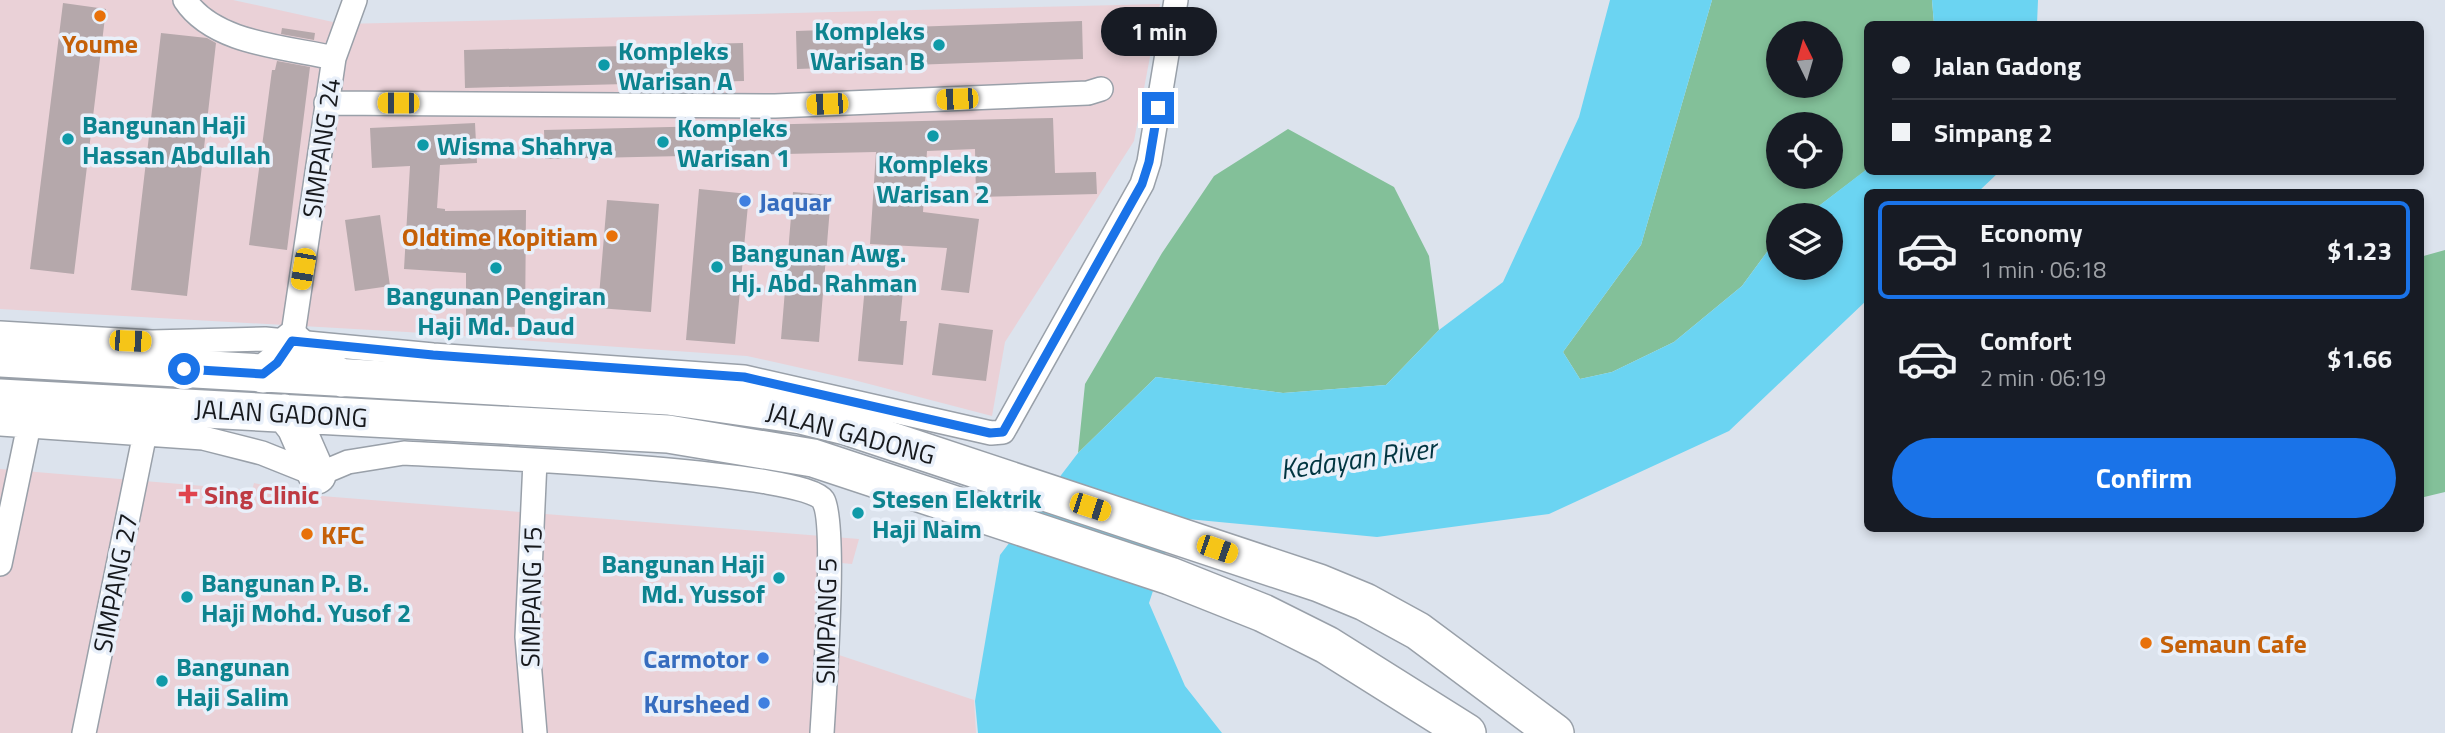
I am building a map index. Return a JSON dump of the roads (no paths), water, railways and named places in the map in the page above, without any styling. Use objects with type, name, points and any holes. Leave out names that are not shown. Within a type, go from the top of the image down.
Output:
[{"type":"main road","points":[[263,374],[277,363],[292,341],[320,366],[343,378]]},
{"type":"main road","name":"JALAN GADONG","points":[[0,358],[668,396],[801,415],[911,447],[1319,583],[1365,602],[1418,631],[1555,733]]},
{"type":"main road","name":"JALAN GADONG","points":[[0,398],[668,434],[813,458],[1170,576],[1263,613],[1327,645],[1451,729]]},
{"type":"main road","points":[[285,414],[296,427],[317,475]]},
{"type":"main road","points":[[317,475],[337,416]]},
{"type":"street","points":[[185,0],[204,22],[244,38],[334,58]]},
{"type":"street","name":"SIMPANG 24","points":[[292,341],[334,58],[355,0]]},
{"type":"street","points":[[0,333],[152,342],[292,341],[433,355],[744,377],[990,433],[1003,432],[1142,184],[1149,162],[1176,0]]},
{"type":"street","points":[[326,103],[775,106],[1088,93],[1101,89]]},
{"type":"street","points":[[0,424],[203,438],[262,453],[317,475],[348,462],[404,453],[535,461]]},
{"type":"street","points":[[0,564],[29,425]]},
{"type":"street","name":"SIMPANG 27","points":[[84,733],[145,433]]},
{"type":"street","name":"SIMPANG 5","points":[[535,461],[780,482],[812,491],[822,498],[827,509],[827,639],[822,733]]},
{"type":"street","name":"SIMPANG 15","points":[[535,461],[527,637],[535,733]]},
{"type":"water","name":"Kedayan River","points":[[1610,0],[1712,0],[1641,245],[1563,352],[1580,379],[1612,372],[1674,342],[1742,286],[1766,253],[1766,280],[1843,280],[1843,203],[1823,203],[1864,171],[1864,175],[1996,175],[1981,189],[1864,189],[1864,303],[1729,431],[1549,514],[1377,537],[1177,518],[1149,603],[1185,686],[1222,733],[978,733],[975,701],[1000,555],[1078,453],[1156,377],[1283,393],[1386,385],[1439,330],[1503,282],[1579,117]]},
{"type":"water","points":[[1932,0],[2038,0],[2037,21],[1934,21]]},
{"type":"place","name":"Youme","points":[[100,16]]},
{"type":"place","name":"Kompleks Warisan B","points":[[939,45]]},
{"type":"place","name":"Kompleks Warisan A","points":[[604,65]]},
{"type":"place","name":"Kompleks Warisan 2","points":[[933,136]]},
{"type":"place","name":"Bangunan Haji Hassan Abdullah","points":[[68,139]]},
{"type":"place","name":"Kompleks Warisan 1","points":[[663,142]]},
{"type":"place","name":"Wisma Shahrya","points":[[423,145]]},
{"type":"place","name":"Jaquar","points":[[745,201]]},
{"type":"place","name":"Oldtime Kopitiam","points":[[612,236]]},
{"type":"place","name":"Bangunan Awg. Hj. Abd. Rahman","points":[[717,267]]},
{"type":"place","name":"Bangunan Pengiran Haji Md. Daud","points":[[496,268]]},
{"type":"place","name":"Sing Clinic","points":[[188,494]]},
{"type":"place","name":"Stesen Elektrik Haji Naim","points":[[858,513]]},
{"type":"place","name":"KFC","points":[[307,534]]},
{"type":"place","name":"Bangunan Haji Md. Yussof","points":[[779,578]]},
{"type":"place","name":"Bangunan P. B. Haji Mohd. Yusof 2","points":[[187,597]]},
{"type":"place","name":"Semaun Cafe","points":[[2146,643]]},
{"type":"place","name":"Carmotor","points":[[763,658]]},
{"type":"place","name":"Bangunan Haji Salim","points":[[162,681]]},
{"type":"place","name":"Kursheed","points":[[764,703]]}]
